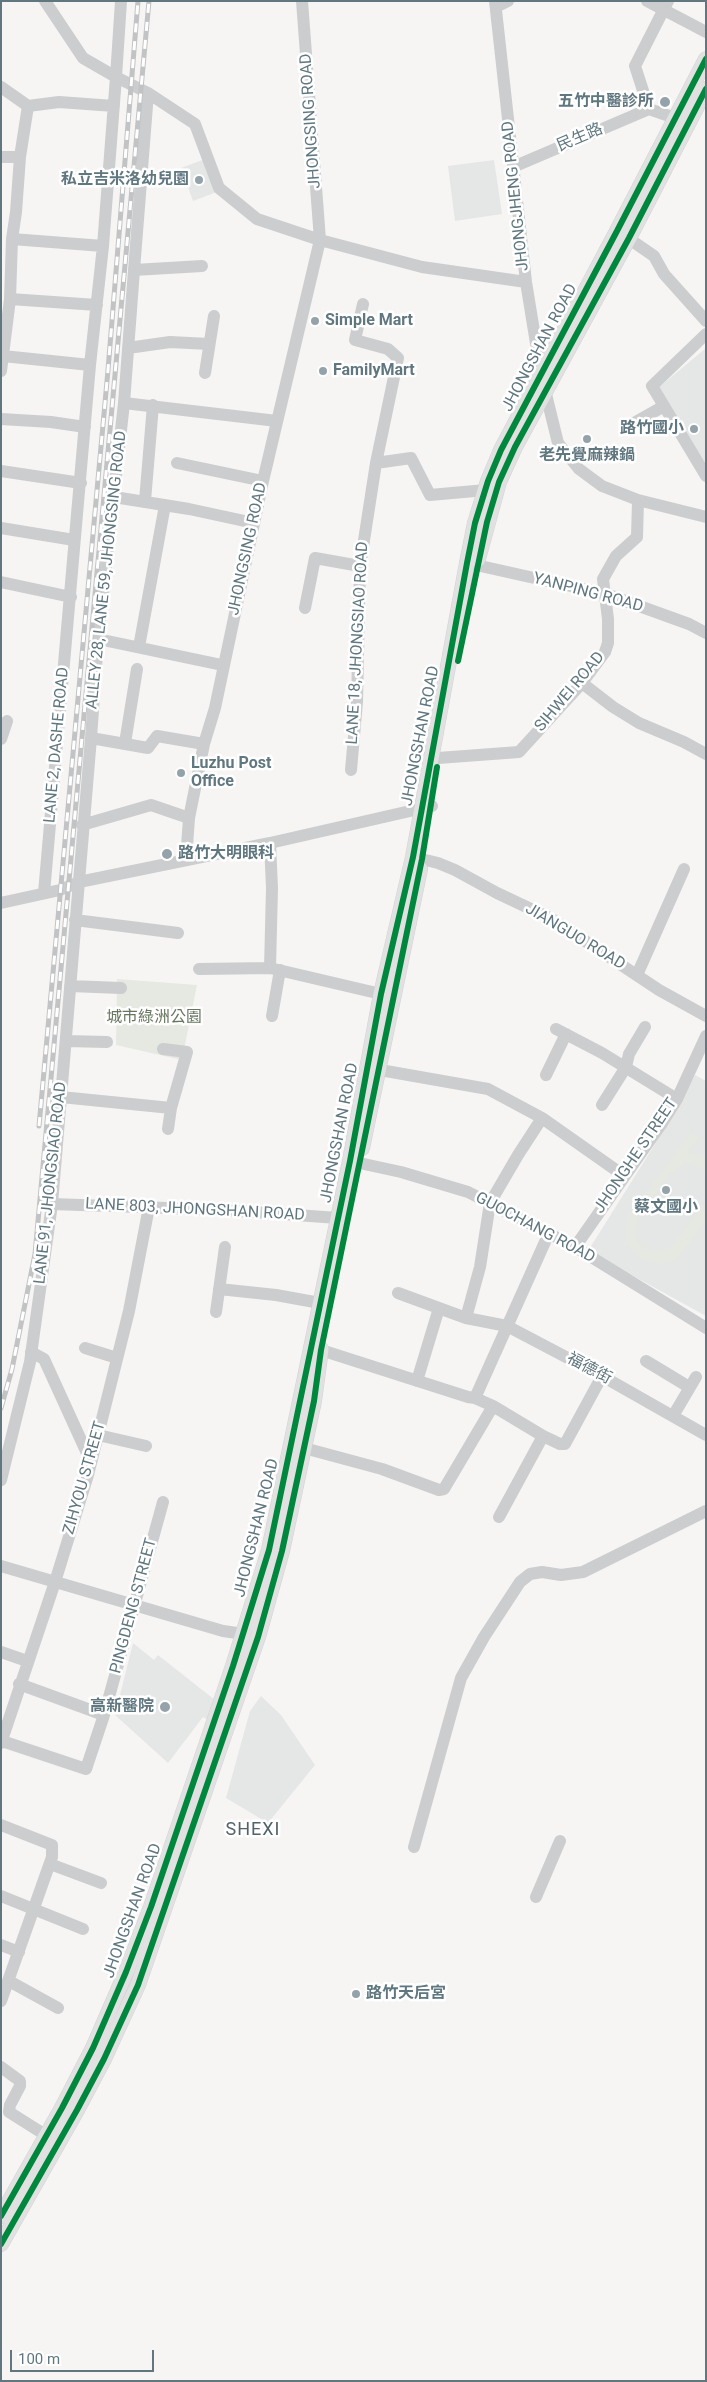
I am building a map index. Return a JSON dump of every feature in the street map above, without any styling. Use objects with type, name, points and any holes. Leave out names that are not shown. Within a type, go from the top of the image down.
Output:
[{"type":"main road","name":"JHONGSHAN ROAD","points":[[1,2216],[47,2136],[93,2048],[126,1972],[151,1907],[243,1634],[269,1550],[338,1218],[380,1070],[472,564],[499,482],[515,447],[623,234],[675,118],[706,59]]},
{"type":"main road","name":"JHONGSHAN ROAD","points":[[427,806],[438,758],[472,564],[475,523],[500,450],[541,374],[706,89]]},
{"type":"main road","name":"JHONGSHAN ROAD","points":[[1,2244],[77,2110],[138,1985],[258,1637],[282,1551],[314,1401],[321,1350],[355,1162],[381,994],[418,858]]},
{"type":"street","points":[[45,1],[83,58],[148,93],[195,124],[219,188],[257,219],[320,240],[422,267],[526,282]]},
{"type":"street","name":"LANE 2, DASHE ROAD","points":[[44,893],[74,540],[103,246],[121,1]]},
{"type":"street","name":"JHONGSING ROAD","points":[[186,860],[189,818],[204,744],[215,708],[222,665],[263,480],[320,240],[302,1]]},
{"type":"street","points":[[495,4],[508,1]]},
{"type":"street","points":[[648,1],[666,6],[706,32]]},
{"type":"street","name":"JHONGJHENG ROAD","points":[[495,4],[526,282],[541,374],[558,443],[579,469],[602,486],[638,500],[706,517]]},
{"type":"street","points":[[666,6],[635,66],[649,109],[675,118]]},
{"type":"street","points":[[1,87],[28,106],[59,102],[114,106]]},
{"type":"street","name":"ALLEY 28, LANE 59, JHONGSING ROAD","points":[[82,825],[91,738],[98,639],[124,403],[148,93]]},
{"type":"street","points":[[1,371],[10,299],[6,265],[16,212],[20,158],[28,106]]},
{"type":"street","name":"民生路","points":[[513,167],[649,109]]},
{"type":"street","points":[[1,156],[20,158]]},
{"type":"street","points":[[623,234],[654,256],[664,274],[706,321]]},
{"type":"street","points":[[12,239],[103,246]]},
{"type":"street","points":[[134,270],[202,266]]},
{"type":"street","points":[[10,299],[97,305]]},
{"type":"street","name":"LANE 18, JHONGSIAO ROAD","points":[[351,770],[354,716],[357,702],[360,566],[376,463],[398,358],[388,349],[355,340],[363,304]]},
{"type":"street","points":[[205,374],[214,316]]},
{"type":"street","points":[[706,334],[652,386],[706,476]]},
{"type":"street","points":[[128,348],[170,342],[210,344]]},
{"type":"street","points":[[3,356],[90,365]]},
{"type":"street","points":[[124,403],[277,421]]},
{"type":"street","points":[[145,501],[153,405]]},
{"type":"street","points":[[627,427],[664,406]]},
{"type":"street","points":[[1,419],[51,422],[85,427]]},
{"type":"street","points":[[376,463],[411,458],[430,494],[486,490]]},
{"type":"street","points":[[177,463],[263,480]]},
{"type":"street","points":[[1,471],[81,483]]},
{"type":"street","points":[[114,497],[145,501],[254,523]]},
{"type":"street","name":"SIHWEI ROAD","points":[[438,758],[519,752],[582,683],[606,648],[608,627],[606,594],[603,580],[616,556],[637,537],[638,500]]},
{"type":"street","points":[[139,647],[165,505]]},
{"type":"street","points":[[1,528],[74,540]]},
{"type":"street","points":[[306,608],[315,558],[360,566]]},
{"type":"street","name":"YANPING ROAD","points":[[472,564],[606,594],[689,624],[706,633]]},
{"type":"street","points":[[1,582],[70,597]]},
{"type":"street","points":[[98,639],[222,665]]},
{"type":"street","points":[[125,743],[137,669]]},
{"type":"street","points":[[582,683],[639,723],[684,742],[706,754]]},
{"type":"street","points":[[1,739],[7,721]]},
{"type":"street","points":[[91,738],[148,748],[157,736],[204,744]]},
{"type":"street","points":[[82,825],[151,805],[189,818]]},
{"type":"street","points":[[1,903],[60,890],[78,882],[270,843],[427,806]]},
{"type":"street","name":"LANE 91, JHONGSIAO ROAD","points":[[1,1480],[31,1352],[52,1204],[82,825]]},
{"type":"street","points":[[270,843],[271,928],[275,969],[272,1016]]},
{"type":"street","name":"JIANGUO ROAD","points":[[418,858],[456,870],[497,894],[552,919],[666,995],[706,1016]]},
{"type":"street","points":[[637,975],[684,869]]},
{"type":"street","points":[[75,920],[178,933]]},
{"type":"street","points":[[199,969],[275,969],[381,994]]},
{"type":"street","points":[[70,986],[121,988]]},
{"type":"street","points":[[602,1105],[626,1067],[629,1054],[645,1027]]},
{"type":"street","points":[[546,1075],[561,1031],[626,1067],[677,1099]]},
{"type":"street","name":"JHONGHE STREET","points":[[575,1247],[623,1175],[662,1124],[677,1099],[706,1036]]},
{"type":"street","points":[[66,1041],[107,1042]]},
{"type":"street","points":[[163,1049],[186,1052],[170,1108],[168,1129]]},
{"type":"street","points":[[380,1070],[488,1089],[542,1118],[623,1175]]},
{"type":"street","points":[[61,1097],[170,1108]]},
{"type":"street","points":[[466,1318],[480,1267],[490,1203],[542,1118]]},
{"type":"street","name":"GUOCHANG ROAD","points":[[355,1162],[427,1179],[468,1192],[575,1247],[706,1328]]},
{"type":"street","name":"LANE 803, JHONGSHAN ROAD","points":[[52,1204],[149,1207],[338,1218]]},
{"type":"street","name":"ZIHYOU STREET","points":[[2,1742],[5,1714],[20,1684],[55,1582],[91,1462],[129,1311],[149,1207]]},
{"type":"street","points":[[475,1398],[550,1233]]},
{"type":"street","points":[[216,1312],[225,1248]]},
{"type":"street","points":[[219,1289],[276,1295],[320,1303]]},
{"type":"street","name":"福德街","points":[[398,1293],[466,1318],[507,1326],[602,1376],[706,1435]]},
{"type":"street","points":[[417,1381],[439,1308]]},
{"type":"street","points":[[85,1348],[117,1358]]},
{"type":"street","points":[[321,1350],[475,1398],[493,1406],[560,1444],[565,1444],[602,1376]]},
{"type":"street","points":[[31,1352],[44,1359],[91,1462]]},
{"type":"street","points":[[646,1361],[692,1382],[673,1416]]},
{"type":"street","points":[[304,1448],[382,1469],[440,1490],[444,1489],[493,1406]]},
{"type":"street","points":[[98,1435],[146,1446]]},
{"type":"street","points":[[499,1517],[543,1436]]},
{"type":"street","name":"PINGDENG STREET","points":[[2,1742],[86,1769],[104,1715],[163,1502]]},
{"type":"street","points":[[414,1847],[461,1678],[484,1637],[520,1582],[530,1574],[542,1572],[560,1575],[583,1572],[706,1511]]},
{"type":"street","points":[[1,1566],[223,1631],[258,1637]]},
{"type":"street","points":[[1,1652],[27,1661]]},
{"type":"street","points":[[20,1684],[104,1715]]},
{"type":"street","points":[[1,1826],[52,1845],[50,1864],[1,2001]]},
{"type":"street","points":[[536,1897],[560,1841]]},
{"type":"street","points":[[50,1864],[101,1883]]},
{"type":"street","points":[[1,1896],[83,1929]]},
{"type":"street","points":[[1,1946],[19,1952]]},
{"type":"street","points":[[9,1980],[58,2008]]},
{"type":"street","points":[[1,2067],[20,2081],[20,2086],[10,2105],[9,2112],[47,2136]]},
{"type":"shaded area","name":"私立吉米洛幼兒園","points":[[205,159],[217,192],[193,201],[181,168]]},
{"type":"shaded area","points":[[494,160],[502,214],[455,221],[448,166]]},
{"type":"shaded area","name":"路竹國小","points":[[706,348],[706,470],[658,388]]},
{"type":"shaded area","name":"蔡文國小","points":[[695,1075],[706,1081],[706,1316],[588,1251],[665,1128]]},
{"type":"shaded area","name":"高新醫院","points":[[133,1643],[154,1660],[158,1655],[215,1700],[208,1720],[203,1717],[168,1763],[115,1715]]},
{"type":"shaded area","points":[[261,1696],[281,1715],[315,1765],[268,1823],[226,1798],[250,1711]]},
{"type":"green space","name":"城市綠洲公園","points":[[117,979],[197,985],[182,1060],[116,1045]]},
{"type":"green space","points":[[691,1132],[700,1138],[688,1153],[706,1156],[706,1171],[688,1163],[675,1169],[637,1218],[636,1237],[641,1246],[653,1252],[671,1247],[706,1201],[706,1221],[675,1260],[661,1264],[643,1261],[626,1245],[627,1217]]},
{"type":"railway","points":[[39,1126],[108,370],[138,1]]},
{"type":"railway","points":[[1,1408],[12,1369],[35,1254],[149,1]]},
{"type":"cycle path","points":[[1,2216],[62,2108],[93,2048],[126,1972],[151,1907],[233,1666],[269,1550],[350,1161],[381,994],[413,857],[475,523],[488,481],[501,450],[706,59]]},
{"type":"cycle path","points":[[458,661],[487,522],[499,482],[515,447],[629,238],[706,89]]},
{"type":"cycle path","points":[[1,2244],[104,2059],[138,1985],[258,1637],[282,1551],[314,1401],[321,1350],[422,859],[437,767]]},
{"type":"place","name":"五竹中醫診所","points":[[665,102]]},
{"type":"place","name":"私立吉米洛幼兒園","points":[[199,180]]},
{"type":"place","name":"Simple Mart","points":[[315,321]]},
{"type":"place","name":"FamilyMart","points":[[323,371]]},
{"type":"place","name":"路竹國小","points":[[694,429]]},
{"type":"place","name":"老先覺麻辣鍋","points":[[587,439]]},
{"type":"place","name":"Luzhu Post Office","points":[[181,773]]},
{"type":"place","name":"路竹大明眼科","points":[[167,854]]},
{"type":"place","name":"蔡文國小","points":[[666,1190]]},
{"type":"place","name":"高新醫院","points":[[165,1707]]},
{"type":"place","name":"路竹天后宮","points":[[356,1994]]},
{"type":"district","name":"SHEXI","points":[[253,1830]]}]
